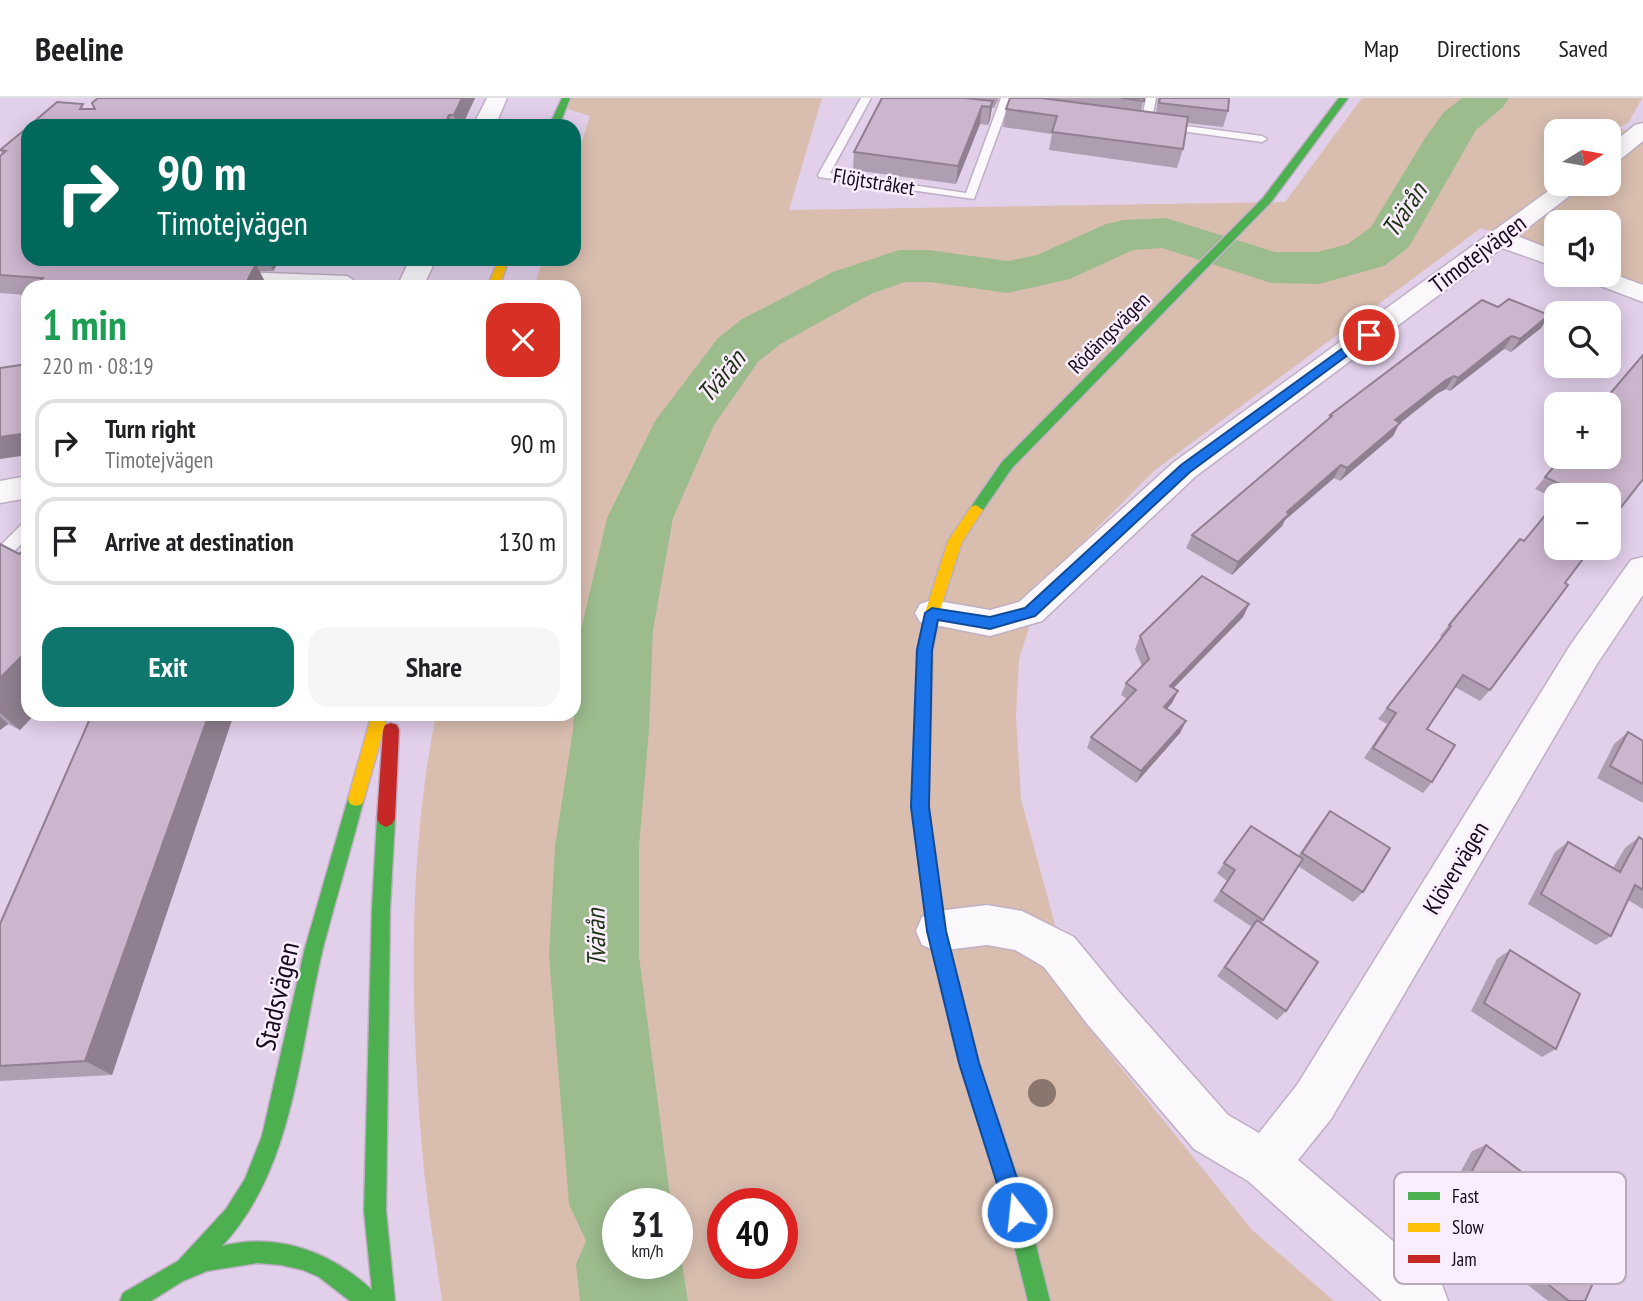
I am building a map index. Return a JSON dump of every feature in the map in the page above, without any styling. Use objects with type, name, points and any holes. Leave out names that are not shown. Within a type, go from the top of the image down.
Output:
[{"type":"street","points":[[487,119],[497,98]]},
{"type":"street","points":[[557,119],[566,98]]},
{"type":"street","name":"Rödängsvägen","points":[[932,613],[956,541],[1007,465],[1267,200],[1344,98]]},
{"type":"street","points":[[1621,148],[1642,132]]},
{"type":"street","name":"Timotejvägen","points":[[932,613],[990,623],[1030,612],[1185,469],[1557,196]]},
{"type":"street","points":[[1499,238],[1544,255]]},
{"type":"street","points":[[1621,285],[1643,294]]},
{"type":"street","points":[[0,492],[21,488]]},
{"type":"street","name":"Klövervägen","points":[[1265,1164],[1314,1102],[1584,654],[1643,569]]},
{"type":"street","points":[[932,613],[925,650],[920,807],[937,931],[969,1063],[1012,1190],[1039,1301]]},
{"type":"street","name":"Stadsvägen","points":[[186,1268],[234,1217],[253,1186],[272,1136],[314,948],[378,721]]},
{"type":"street","points":[[384,1301],[375,1211],[376,1092],[381,908],[392,721]]},
{"type":"street","points":[[937,931],[987,925],[1023,931],[1059,952],[1104,1009],[1210,1132],[1265,1164],[1394,1277]]},
{"type":"street","points":[[131,1301],[186,1268],[248,1251],[305,1256],[353,1282],[367,1301]]},
{"type":"street","points":[[1403,1284],[1422,1301]]},
{"type":"lane","name":"Flöjtstråket","points":[[881,100],[867,98],[823,175],[970,197],[1003,106]]},
{"type":"lane","points":[[1146,124],[1151,98]]},
{"type":"lane","points":[[986,113],[1003,106],[1016,107]]},
{"type":"lane","points":[[1133,122],[1262,139]]},
{"type":"lane","points":[[226,276],[347,280]]},
{"type":"lane","points":[[0,556],[21,534]]},
{"type":"shaded area","points":[[562,98],[822,98],[789,210],[1285,202],[1362,98],[1642,98],[1629,122],[1621,127],[1621,119],[1544,119],[1544,196],[1621,196],[1621,129],[1643,137],[1643,289],[1621,281],[1621,210],[1544,210],[1544,252],[1481,228],[1155,470],[1044,581],[1019,659],[1016,716],[1021,799],[1080,1017],[1252,1230],[1334,1301],[442,1301],[422,1148],[415,1039],[414,930],[420,821],[435,721],[581,721],[581,280],[536,280],[541,266],[581,266],[581,144],[590,116],[561,107]]},
{"type":"building","points":[[98,98],[462,98],[454,115],[449,115],[447,119],[37,119],[57,102],[83,104],[80,109],[95,109],[92,103]]},
{"type":"building","points":[[882,98],[965,98],[993,101],[990,107],[982,106],[958,166],[854,152]]},
{"type":"building","points":[[1010,98],[1041,98],[1188,117],[1183,149],[1052,132],[1057,116],[1006,109]]},
{"type":"building","points":[[1121,98],[1144,98],[1144,101]]},
{"type":"building","points":[[1160,98],[1229,98],[1228,111],[1159,103]]},
{"type":"building","points":[[21,133],[21,266],[255,266],[248,280],[41,280],[43,278],[0,275],[0,156],[6,151],[0,150]]},
{"type":"building","points":[[1509,299],[1544,313],[1544,319],[1520,339],[1512,336],[1508,338],[1458,378],[1454,376],[1446,380],[1395,420],[1400,423],[1347,468],[1341,465],[1287,512],[1289,514],[1238,562],[1192,535],[1332,416],[1330,415],[1482,300],[1498,307]]},
{"type":"building","points":[[1643,355],[1643,479],[1621,507],[1621,483],[1558,483],[1545,477],[1552,469],[1621,469],[1621,392],[1611,392]]},
{"type":"building","points":[[21,365],[21,434],[0,437],[0,368]]},
{"type":"building","points":[[1544,517],[1544,560],[1582,560],[1565,583],[1568,585],[1490,690],[1463,675],[1427,729],[1455,745],[1432,782],[1373,748],[1396,713],[1387,708],[1451,626],[1449,625],[1520,539],[1524,541]]},
{"type":"building","points":[[0,544],[21,553],[21,657],[0,678]]},
{"type":"building","points":[[1202,576],[1249,604],[1170,686],[1178,691],[1164,707],[1186,721],[1141,771],[1091,737],[1136,690],[1126,683],[1149,659],[1140,636]]},
{"type":"building","points":[[89,721],[206,721],[85,1061],[0,1066],[0,924]]},
{"type":"building","points":[[1628,732],[1643,741],[1643,784],[1610,766]]},
{"type":"building","points":[[1330,811],[1390,848],[1363,892],[1302,853]]},
{"type":"building","points":[[1251,826],[1303,859],[1263,920],[1221,891],[1235,870],[1224,863]]},
{"type":"building","points":[[1639,837],[1643,840],[1643,890],[1635,885],[1611,936],[1541,894],[1568,842],[1620,872]]},
{"type":"building","points":[[1257,920],[1318,962],[1286,1011],[1225,967]]},
{"type":"building","points":[[1510,950],[1580,994],[1556,1049],[1484,1003]]},
{"type":"building","points":[[1486,1145],[1522,1172],[1471,1172]]},
{"type":"building","points":[[1548,1284],[1593,1284],[1585,1301],[1569,1301]]},
{"type":"waterway","name":"Tvärån","points":[[618,1188],[594,956],[597,846],[611,730],[617,630],[640,518],[685,421],[738,350],[762,331],[852,283],[899,266],[929,266],[1008,277],[1052,268],[1124,235],[1166,233],[1271,267],[1319,268],[1366,255],[1391,236],[1441,148],[1460,121],[1488,98]]},
{"type":"waterway","name":"Tvärån","points":[[631,1279],[634,1301]]},
{"type":"traffic: fast","points":[[557,119],[566,98]]},
{"type":"traffic: fast","points":[[976,510],[1007,465],[1267,200],[1344,98]]},
{"type":"traffic: fast","points":[[186,1268],[234,1217],[253,1186],[272,1136],[314,948],[356,799]]},
{"type":"traffic: fast","points":[[384,1301],[375,1211],[381,908],[386,819]]},
{"type":"traffic: fast","points":[[929,871],[937,931],[969,1063],[1011,1190],[1039,1301]]},
{"type":"traffic: fast","points":[[131,1301],[162,1280],[207,1260],[257,1252],[304,1259],[326,1269],[367,1301]]},
{"type":"traffic: slow","points":[[496,280],[501,266]]},
{"type":"traffic: slow","points":[[929,871],[920,807],[925,650],[932,613],[955,541],[976,510]]},
{"type":"traffic: slow","points":[[356,799],[378,721]]},
{"type":"traffic: jam","points":[[386,819],[391,730]]},
{"type":"route","points":[[1017,1212],[969,1063],[937,931],[920,807],[925,650],[932,613],[990,623],[1030,612],[1185,469],[1369,335]]}]
